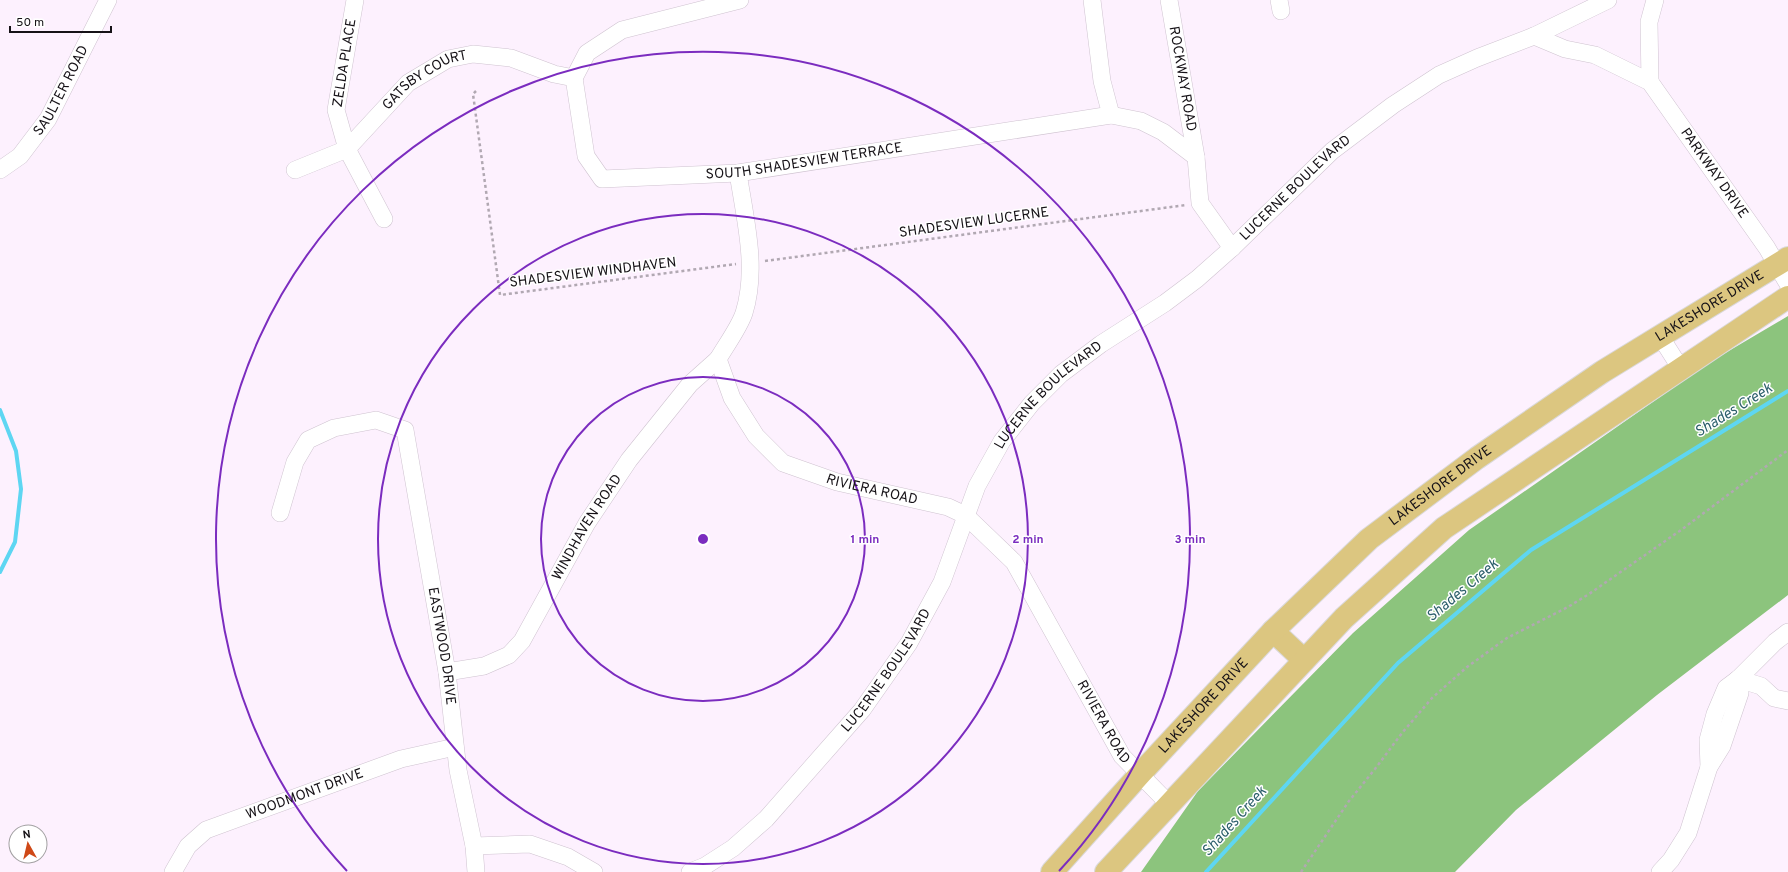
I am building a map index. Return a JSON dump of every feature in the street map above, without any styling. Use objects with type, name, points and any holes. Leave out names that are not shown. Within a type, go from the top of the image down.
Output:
[{"type":"main road","name":"LAKESHORE DRIVE","points":[[1052,872],[1140,773],[1273,631],[1369,540],[1477,458],[1602,372],[1782,261]]},
{"type":"main road","points":[[1106,872],[1344,618],[1444,528],[1788,297]]},
{"type":"main road","points":[[1273,631],[1304,660]]},
{"type":"street","name":"SAULTER ROAD","points":[[0,170],[20,156],[48,118],[108,0]]},
{"type":"street","name":"ZELDA PLACE","points":[[355,0],[336,110],[347,149],[384,219]]},
{"type":"street","points":[[574,78],[587,53],[622,30],[740,0]]},
{"type":"street","points":[[1092,0],[1102,81],[1111,115]]},
{"type":"street","name":"ROCKWAY ROAD","points":[[1169,0],[1196,157],[1200,203]]},
{"type":"street","name":"LUCERNE BOULEVARD","points":[[690,872],[705,866],[732,848],[766,819],[862,710],[909,643],[942,582],[957,544],[965,515],[976,486],[1002,441],[1032,403],[1057,378],[1101,344],[1165,303],[1197,279],[1232,248],[1332,151],[1393,105],[1439,75],[1477,58],[1534,36],[1608,0]]},
{"type":"street","points":[[1534,36],[1565,49],[1594,55],[1650,82],[1649,22],[1655,0]]},
{"type":"street","name":"GATSBY COURT","points":[[295,170],[347,149],[408,83],[448,59],[473,54],[511,58],[554,74],[574,78]]},
{"type":"street","name":"SOUTH SHADESVIEW TERRACE","points":[[574,78],[586,156],[602,179],[738,173],[1111,115]]},
{"type":"street","name":"PARKWAY DRIVE","points":[[1650,82],[1782,261],[1788,284]]},
{"type":"street","name":"ROCKWAY ROAD","points":[[1111,115],[1141,121],[1163,132],[1196,157]]},
{"type":"street","points":[[718,359],[744,315],[750,289],[751,262],[738,173]]},
{"type":"street","points":[[1200,203],[1232,248]]},
{"type":"street","points":[[1660,336],[1681,369]]},
{"type":"street","name":"RIVIERA ROAD","points":[[718,359],[732,398],[756,436],[784,463],[837,482],[948,507],[965,515],[1014,562],[1122,756],[1140,773]]},
{"type":"street","name":"WINDHAVEN ROAD","points":[[447,672],[484,666],[509,655],[522,640],[587,523],[629,460],[690,384],[718,359]]},
{"type":"street","name":"EASTWOOD DRIVE","points":[[280,513],[295,462],[308,440],[334,428],[376,420],[405,430],[447,672],[458,770],[474,846],[476,872]]},
{"type":"street","points":[[1660,872],[1671,860],[1688,833],[1709,767],[1708,740],[1715,714],[1726,688],[1738,679],[1775,642],[1788,632]]},
{"type":"street","points":[[1738,679],[1761,686],[1774,698],[1788,701]]},
{"type":"street","name":"WOODMONT DRIVE","points":[[173,872],[188,846],[206,830],[401,759],[456,746]]},
{"type":"street","points":[[1140,773],[1169,804]]},
{"type":"street","points":[[474,846],[530,844],[568,857],[594,872]]},
{"type":"path","name":"SHADESVIEW WINDHAVEN","points":[[476,91],[473,94],[500,295],[751,262]]},
{"type":"path","name":"SHADESVIEW LUCERNE","points":[[751,262],[1200,203]]},
{"type":"path","points":[[1301,872],[1349,801],[1402,733],[1432,698],[1467,667],[1507,638],[1568,607],[1589,594],[1681,530],[1788,450]]},
{"type":"green space","points":[[1788,316],[1788,595],[1657,695],[1516,810],[1455,872],[1141,872],[1198,791],[1353,633],[1469,530],[1710,362]]},
{"type":"waterway","name":"Shades Creek","points":[[1206,872],[1398,663],[1531,550],[1788,391]]},
{"type":"waterway","points":[[0,410],[16,451],[21,489],[15,542],[0,572]]}]
